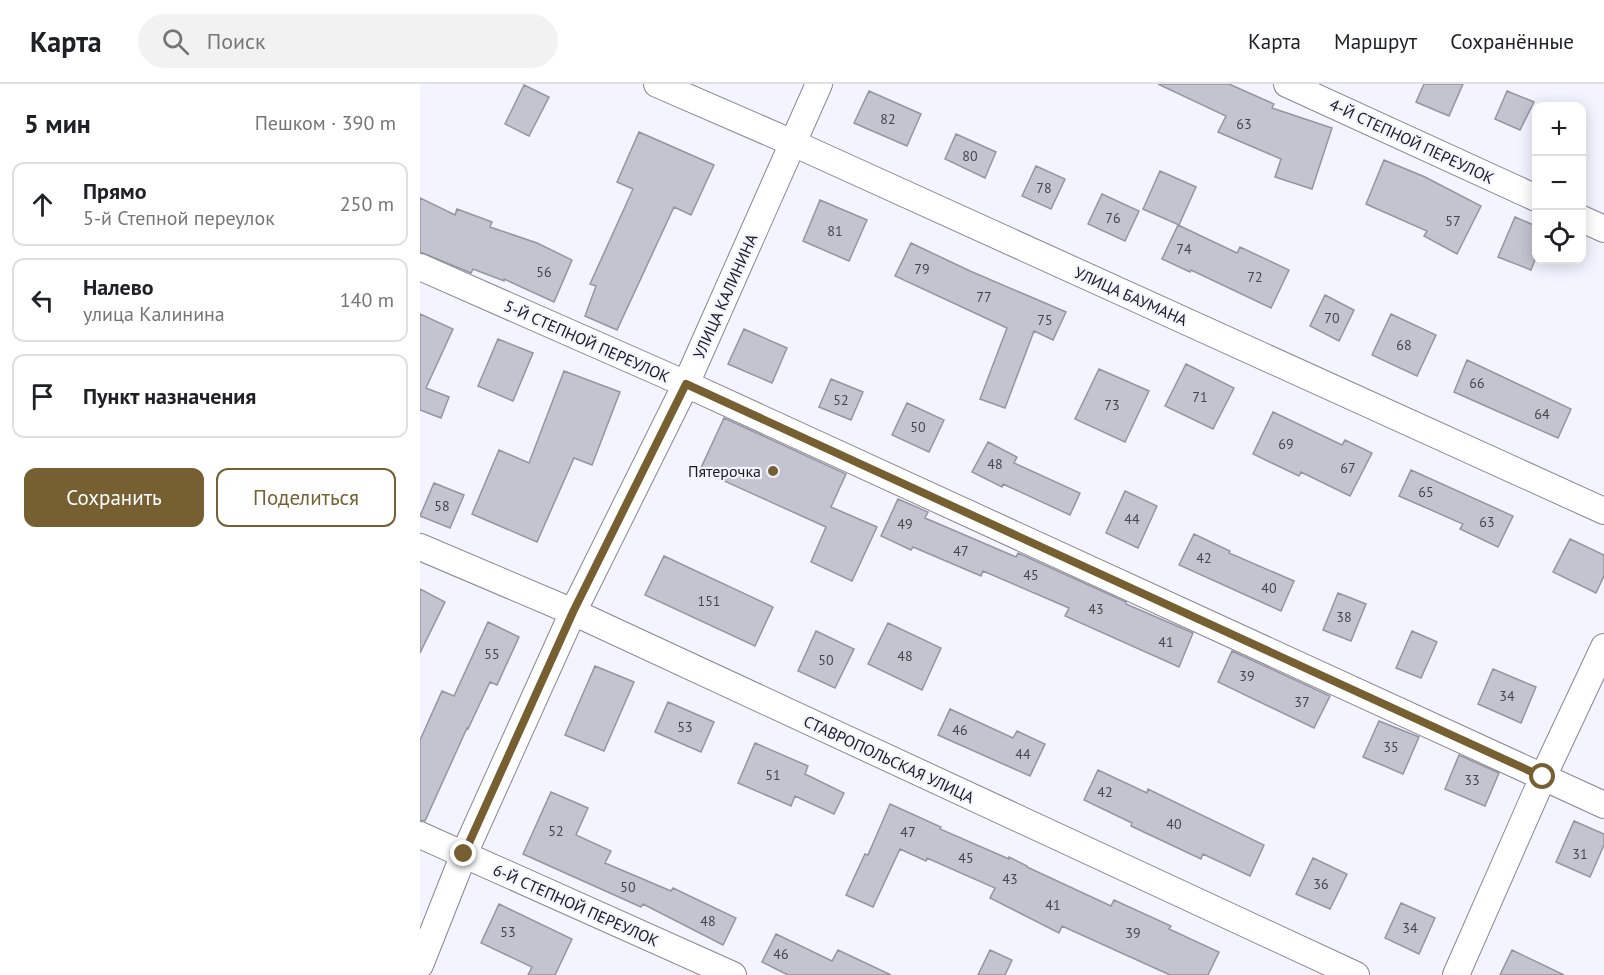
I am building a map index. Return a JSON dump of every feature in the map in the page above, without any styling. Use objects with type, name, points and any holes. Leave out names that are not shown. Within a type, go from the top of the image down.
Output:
[{"type":"street","name":"УЛИЦА БАУМАНА","points":[[657,84],[793,143],[1604,511]]},
{"type":"street","name":"УЛИЦА КАЛИНИНА","points":[[420,965],[464,854],[573,612],[686,384],[819,84]]},
{"type":"street","name":"4-Й СТЕПНОЙ ПЕРЕУЛОК","points":[[1287,84],[1532,196]]},
{"type":"street","points":[[1586,221],[1604,229]]},
{"type":"street","name":"5-Й СТЕПНОЙ ПЕРЕУЛОК","points":[[420,267],[686,384],[1604,805]]},
{"type":"street","name":"СТАВРОПОЛЬСКАЯ УЛИЦА","points":[[420,547],[573,612],[1356,975]]},
{"type":"street","points":[[1456,975],[1543,777],[1604,647]]},
{"type":"street","name":"6-Й СТЕПНОЙ ПЕРЕУЛОК","points":[[420,835],[733,975]]},
{"type":"building","points":[[1158,84],[1229,84],[1274,104],[1272,108],[1332,128],[1312,189],[1275,177],[1281,159],[1218,132],[1226,116]]},
{"type":"building","points":[[1424,84],[1463,84],[1449,116],[1416,102]]},
{"type":"building","points":[[524,85],[549,97],[529,136],[505,124]]},
{"type":"building","points":[[869,91],[921,114],[907,146],[854,123]]},
{"type":"building","points":[[1507,91],[1534,102],[1520,130],[1495,119]]},
{"type":"building","points":[[639,132],[714,165],[691,215],[674,207],[617,330],[585,316],[596,286],[590,284],[633,189],[617,182]]},
{"type":"building","points":[[956,134],[996,152],[985,178],[945,159]]},
{"type":"building","points":[[1384,160],[1425,177],[1481,206],[1457,254],[1424,236],[1427,231],[1366,204]]},
{"type":"building","points":[[1036,166],[1065,179],[1051,209],[1022,196]]},
{"type":"building","points":[[1160,171],[1196,187],[1179,225],[1143,209]]},
{"type":"building","points":[[1102,194],[1139,211],[1125,241],[1088,224]]},
{"type":"building","points":[[420,198],[455,215],[457,209],[492,222],[490,227],[537,243],[572,260],[554,302],[504,279],[504,281],[473,269],[471,273],[420,252]]},
{"type":"building","points":[[820,200],[867,220],[849,261],[803,241]]},
{"type":"building","points":[[1515,217],[1532,224],[1533,264],[1531,270],[1498,257]]},
{"type":"building","points":[[1178,225],[1237,253],[1240,247],[1289,270],[1271,308],[1191,270],[1190,272],[1162,259]]},
{"type":"building","points":[[911,243],[1066,312],[1053,340],[1034,331],[1005,408],[980,399],[1007,328],[895,276]]},
{"type":"building","points":[[1325,295],[1354,310],[1339,341],[1310,326]]},
{"type":"building","points":[[420,314],[453,329],[426,388],[449,397],[441,418],[420,410]]},
{"type":"building","points":[[1391,314],[1436,335],[1417,376],[1372,355]]},
{"type":"building","points":[[744,329],[787,348],[772,383],[728,364]]},
{"type":"building","points":[[498,339],[533,353],[513,401],[478,386]]},
{"type":"building","points":[[1467,360],[1571,409],[1558,438],[1454,392]]},
{"type":"building","points":[[1186,364],[1234,388],[1213,429],[1165,406]]},
{"type":"building","points":[[1099,369],[1149,391],[1125,442],[1075,419]]},
{"type":"building","points":[[564,371],[620,392],[592,465],[574,458],[537,542],[472,514],[499,450],[529,463]]},
{"type":"building","points":[[831,379],[863,392],[851,420],[819,407]]},
{"type":"building","points":[[907,403],[944,420],[929,452],[892,435]]},
{"type":"building","points":[[1273,412],[1342,445],[1345,440],[1372,453],[1350,496],[1301,472],[1299,476],[1253,454]]},
{"type":"building","name":"Пятерочка","points":[[724,418],[846,474],[831,507],[877,527],[852,581],[811,562],[826,527],[700,470]]},
{"type":"building","points":[[988,442],[1017,457],[1014,463],[1080,493],[1070,515],[972,472]]},
{"type":"building","points":[[1411,470],[1513,516],[1498,547],[1460,529],[1463,524],[1399,496]]},
{"type":"building","points":[[434,483],[464,495],[450,528],[420,516]]},
{"type":"building","points":[[1125,491],[1157,506],[1138,548],[1106,533]]},
{"type":"building","points":[[898,499],[928,512],[925,518],[1016,557],[1018,553],[1193,633],[1179,667],[1065,616],[1069,608],[983,571],[981,576],[913,547],[911,550],[881,536]]},
{"type":"building","points":[[1194,534],[1230,551],[1229,553],[1294,581],[1281,611],[1179,565]]},
{"type":"building","points":[[1570,539],[1604,555],[1604,576],[1596,593],[1553,572]]},
{"type":"building","points":[[664,556],[773,607],[755,646],[645,595]]},
{"type":"building","points":[[420,589],[445,602],[420,653]]},
{"type":"building","points":[[1338,593],[1366,604],[1351,641],[1323,630]]},
{"type":"building","points":[[488,622],[519,637],[497,685],[490,682],[425,821],[420,820],[420,740],[442,691],[454,696]]},
{"type":"building","points":[[888,623],[941,648],[922,690],[868,664]]},
{"type":"building","points":[[816,631],[854,649],[835,688],[798,671]]},
{"type":"building","points":[[1412,631],[1437,642],[1421,678],[1396,668]]},
{"type":"building","points":[[1232,651],[1330,696],[1314,728],[1218,682]]},
{"type":"building","points":[[595,666],[634,682],[604,751],[565,735]]},
{"type":"building","points":[[1493,669],[1536,687],[1521,723],[1478,704]]},
{"type":"building","points":[[668,702],[714,722],[701,752],[655,732]]},
{"type":"building","points":[[950,709],[1013,738],[1017,731],[1045,744],[1030,776],[938,735]]},
{"type":"building","points":[[1379,721],[1419,737],[1403,774],[1363,757]]},
{"type":"building","points":[[755,743],[808,766],[805,774],[844,793],[834,814],[795,796],[791,806],[738,783]]},
{"type":"building","points":[[1459,755],[1499,773],[1485,806],[1445,789]]},
{"type":"building","points":[[1098,770],[1147,793],[1148,789],[1264,845],[1250,876],[1203,854],[1201,859],[1131,826],[1132,823],[1084,800]]},
{"type":"building","points":[[551,792],[588,808],[576,835],[611,851],[605,863],[671,891],[673,888],[736,918],[723,945],[643,904],[641,907],[523,854]]},
{"type":"building","points":[[890,804],[1111,906],[1114,900],[1171,926],[1169,929],[1219,952],[1208,975],[1170,975],[1062,926],[1059,933],[990,898],[995,888],[927,858],[926,861],[900,849],[873,907],[846,895],[865,854],[868,855]]},
{"type":"building","points":[[1574,821],[1604,834],[1604,845],[1590,877],[1556,862]]},
{"type":"building","points":[[1313,858],[1347,874],[1330,909],[1296,894]]},
{"type":"building","points":[[1401,903],[1435,918],[1419,954],[1385,938]]},
{"type":"building","points":[[499,904],[572,939],[555,975],[528,975],[532,967],[481,943]]},
{"type":"building","points":[[776,934],[832,961],[838,950],[891,975],[788,975],[762,962]]},
{"type":"building","points":[[990,950],[1012,960],[1005,975],[978,975]]},
{"type":"building","points":[[1512,950],[1564,975],[1500,975]]},
{"type":"place","name":"Пятерочка","points":[[773,471]]},
{"type":"route","points":[[464,854],[573,612],[686,384],[1543,777]]}]
